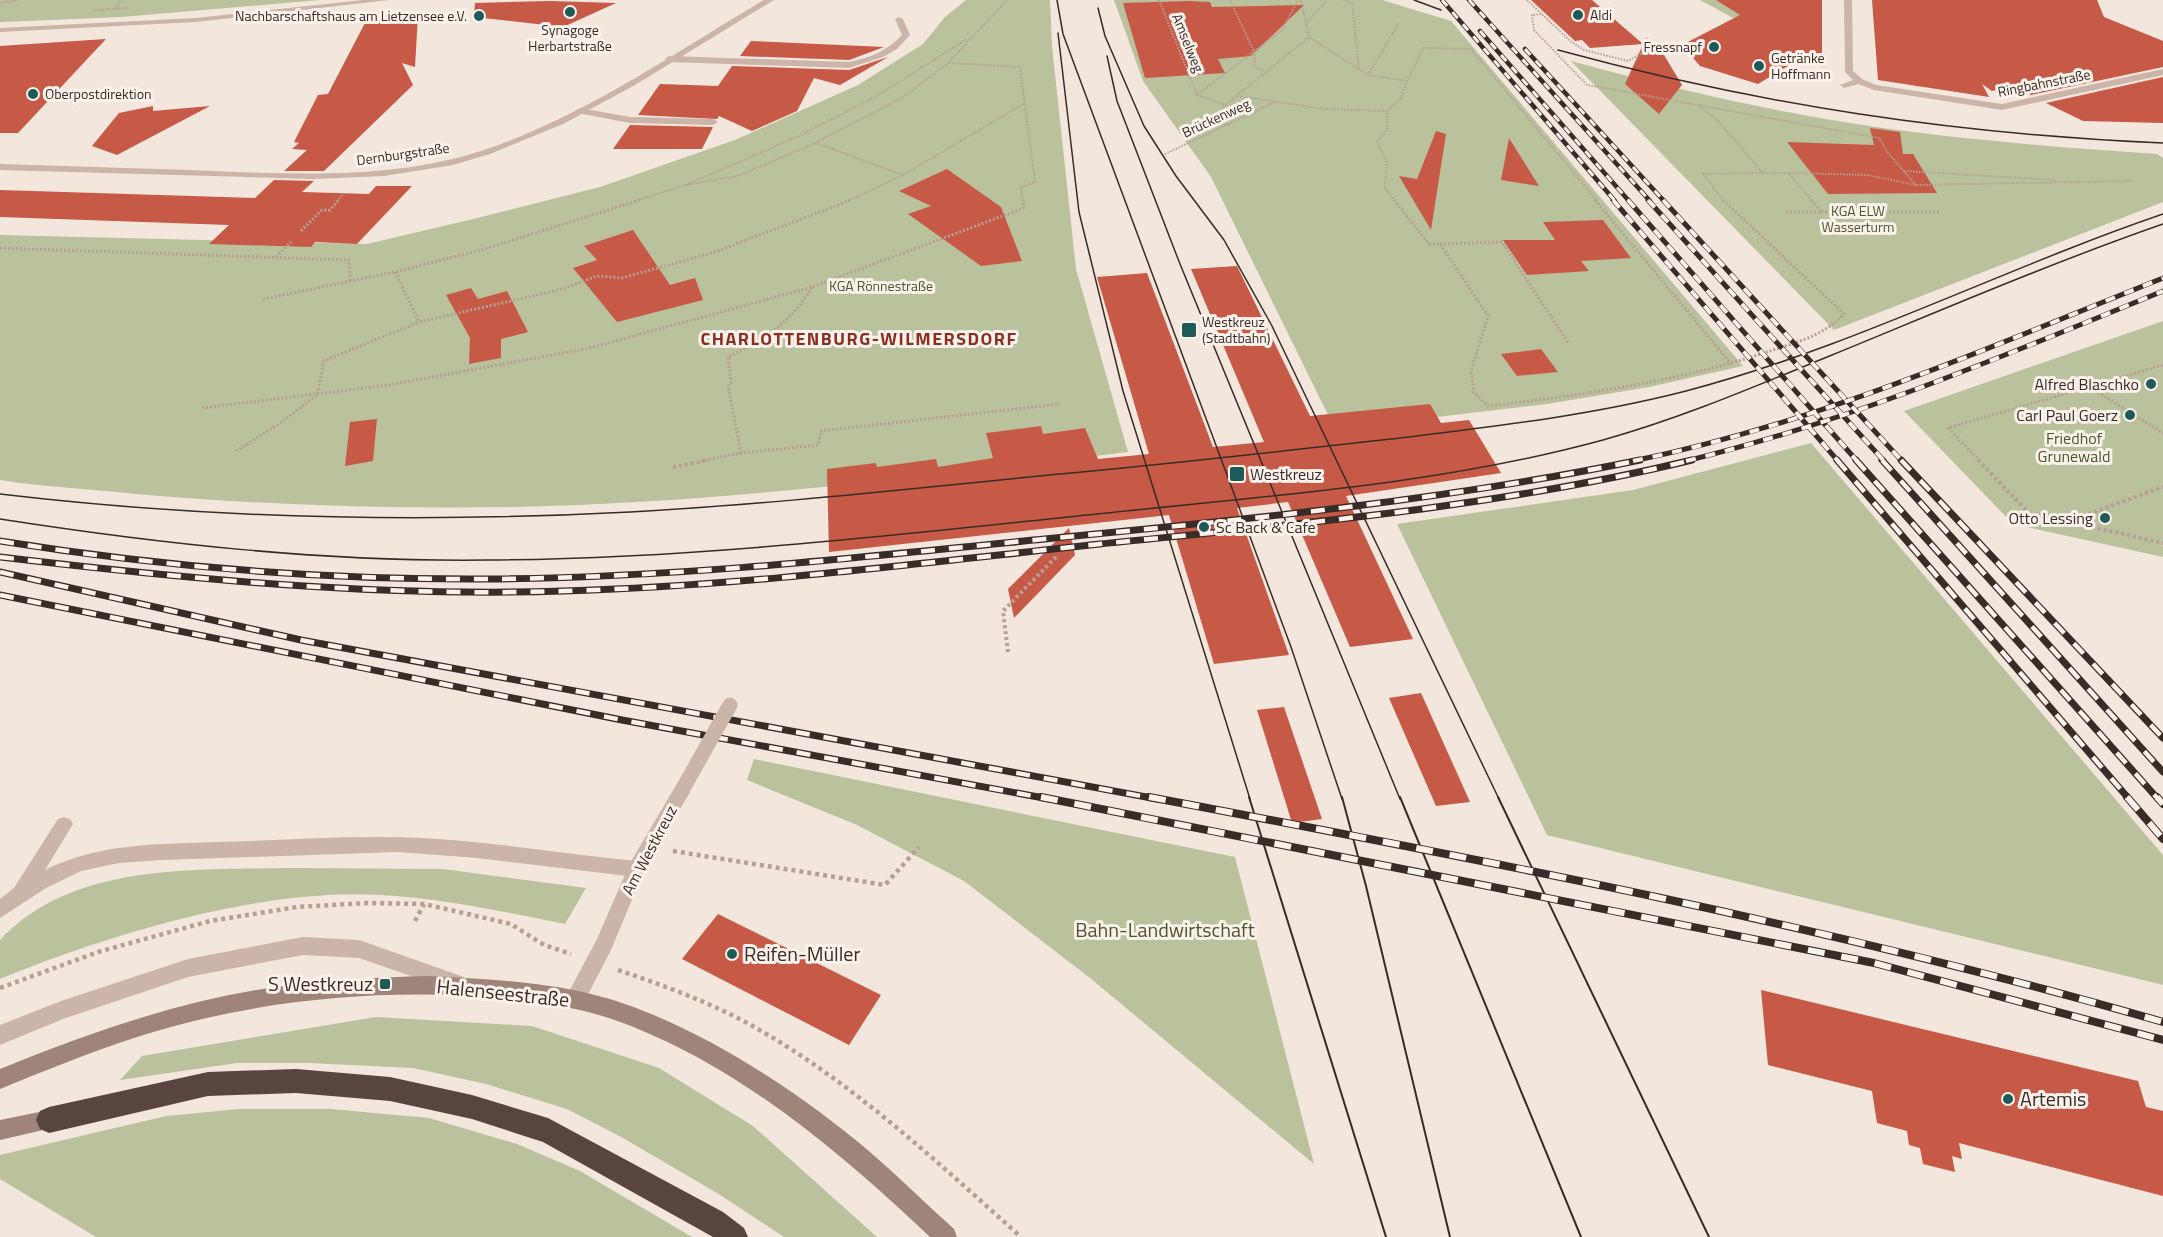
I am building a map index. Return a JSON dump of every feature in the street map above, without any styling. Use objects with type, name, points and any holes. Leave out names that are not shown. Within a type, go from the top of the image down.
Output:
[{"type":"highway","points":[[49,1120],[208,1084],[296,1081],[390,1089],[472,1107],[548,1131],[705,1215],[735,1237]]},
{"type":"main road","name":"Halenseestraße","points":[[0,1078],[42,1060],[136,1026],[226,1005],[385,984],[465,986],[575,999],[635,1019],[744,1074],[801,1112],[877,1171],[946,1237]]},
{"type":"main road","points":[[0,1130],[49,1120]]},
{"type":"street","points":[[0,30],[196,20],[385,0]]},
{"type":"street","name":"Dernburgstraße","points":[[0,167],[271,176],[380,173],[439,164],[486,152],[526,137],[580,111],[770,0]]},
{"type":"street","points":[[1848,0],[1849,72],[1859,81]]},
{"type":"street","points":[[669,59],[849,65],[877,60],[900,42],[906,35],[898,19]]},
{"type":"street","name":"Ringbahnstraße","points":[[1859,81],[1874,87],[2002,107],[2163,72]]},
{"type":"street","points":[[1844,85],[1859,81]]},
{"type":"street","points":[[580,111],[640,121],[713,122]]},
{"type":"street","name":"Am Westkreuz","points":[[575,999],[604,944],[636,869],[730,705]]},
{"type":"street","points":[[19,894],[55,842],[64,824]]},
{"type":"street","points":[[0,910],[19,894],[67,868],[117,857],[182,851],[345,845],[422,846],[496,851],[636,869]]},
{"type":"street","points":[[0,1035],[61,1010],[188,968],[303,946],[359,950],[465,986]]},
{"type":"path","points":[[0,3],[19,0]]},
{"type":"path","points":[[686,185],[737,176],[816,143],[898,101],[929,81],[1007,0]]},
{"type":"path","name":"Amselweg","points":[[1159,0],[1197,95]]},
{"type":"path","points":[[1230,0],[1254,52],[1254,67],[1264,71]]},
{"type":"path","points":[[1197,95],[1282,30],[1300,0]]},
{"type":"path","points":[[1300,0],[1309,37],[1368,75],[1407,81]]},
{"type":"path","points":[[1305,26],[1327,0]]},
{"type":"path","points":[[1343,0],[1352,3],[1350,19],[1361,55],[1359,69]]},
{"type":"path","points":[[1527,0],[1570,41],[1584,50],[1628,60],[1644,52]]},
{"type":"path","points":[[94,10],[129,8]]},
{"type":"path","points":[[1541,14],[1532,15],[1534,30],[1587,85],[1879,138],[1916,185]]},
{"type":"path","points":[[1368,75],[1399,23]]},
{"type":"path","points":[[263,299],[395,272],[492,247],[686,185],[799,136],[866,102],[970,37]]},
{"type":"path","points":[[1229,125],[1216,117],[1225,105],[1264,71],[1309,37]]},
{"type":"path","points":[[1237,96],[1325,109],[1387,111],[1401,98],[1423,48],[1471,49],[1732,365]]},
{"type":"path","points":[[202,408],[389,385],[590,348],[812,287],[1024,208],[1021,187],[1035,182],[1020,67],[948,63]]},
{"type":"path","points":[[1197,95],[1225,105]]},
{"type":"path","name":"Brückenweg","points":[[1165,154],[1277,101]]},
{"type":"path","points":[[236,451],[279,424],[317,395],[324,361],[419,322],[511,302],[597,276],[622,278],[715,252],[827,211],[903,175],[1025,104]]},
{"type":"path","points":[[1698,105],[1718,121],[1762,173]]},
{"type":"path","points":[[1387,111],[1387,130],[1377,142],[1387,162],[1385,188],[1429,244],[1502,242],[1569,344]]},
{"type":"path","points":[[816,143],[903,175]]},
{"type":"path","points":[[1903,171],[2098,182]]},
{"type":"path","points":[[1440,244],[1488,316],[1470,371],[1474,393],[1488,406],[1647,384],[1732,365],[1822,333],[1844,314],[1719,196],[1703,174],[1789,173],[1867,176],[1916,185],[2132,181]]},
{"type":"path","points":[[1789,173],[1821,212]]},
{"type":"path","points":[[302,231],[322,210],[330,210],[347,191]]},
{"type":"path","points":[[1786,212],[1940,212]]},
{"type":"path","points":[[276,258],[291,242]]},
{"type":"path","points":[[0,248],[349,260],[350,281]]},
{"type":"path","points":[[395,272],[419,322]]},
{"type":"path","points":[[741,453],[728,386],[731,383],[728,357],[767,337],[794,318],[812,287]]},
{"type":"path","points":[[2163,365],[1948,428],[2025,510],[2065,522],[2163,543]]},
{"type":"path","points":[[2091,387],[2163,433]]},
{"type":"path","points":[[673,467],[741,453],[818,445],[821,431],[1060,404]]},
{"type":"path","points":[[2065,522],[2163,487]]},
{"type":"path","points":[[1008,652],[1003,610],[1058,555]]},
{"type":"path","points":[[671,850],[885,885],[919,847]]},
{"type":"path","points":[[415,921],[424,904]]},
{"type":"path","points":[[511,924],[544,945]]},
{"type":"path","points":[[624,972],[674,990],[748,1023],[829,1076],[900,1131],[1021,1237]]},
{"type":"green space","points":[[0,0],[320,0],[121,17],[0,22]]},
{"type":"green space","name":"KGA Rönnestraße","points":[[966,0],[1050,0],[1052,46],[1076,269],[1128,452],[899,479],[746,494],[516,507],[373,507],[278,503],[183,498],[0,480],[0,235],[367,244],[473,219],[600,187],[735,140],[858,85],[923,44],[945,17]]},
{"type":"green space","points":[[1114,0],[1382,0],[1451,21],[1743,366],[1649,387],[1547,404],[1335,429],[1211,177],[1143,81]]},
{"type":"green space","points":[[1700,0],[1717,0],[1831,71]]},
{"type":"green space","name":"KGA ELW Wasserturm","points":[[1571,61],[1710,96],[1850,123],[1965,138],[2157,154],[2163,158],[2163,202],[1834,330]]},
{"type":"green space","name":"Friedhof Grunewald","points":[[2163,321],[2163,557],[2013,524],[1904,411]]},
{"type":"green space","points":[[1811,443],[2163,855],[2163,985],[1547,835],[1397,524],[1633,490]]},
{"type":"green space","name":"Bahn-Landwirtschaft","points":[[754,759],[1235,857],[1314,1164],[1090,978],[964,881],[857,825],[747,780]]},
{"type":"green space","points":[[293,868],[443,869],[586,888],[565,924],[427,899],[380,895],[334,895],[286,899],[237,907],[137,931],[43,962],[0,979],[0,940],[30,915],[63,896],[99,883],[176,871]]},
{"type":"green space","points":[[376,1017],[532,1026],[659,1068],[753,1126],[877,1237],[784,1237],[717,1193],[623,1138],[567,1109],[486,1084],[413,1068],[309,1063],[237,1063],[120,1080],[142,1056]]},
{"type":"green space","points":[[239,1109],[331,1109],[429,1118],[517,1144],[580,1171],[692,1237],[96,1237],[0,1179],[0,1155],[166,1116]]},
{"type":"building","name":"Aldi","points":[[1531,0],[1592,0],[1643,44],[1590,48],[1582,40],[1575,41]]},
{"type":"building","points":[[1716,0],[1822,0],[1822,65],[1806,55],[1758,84],[1700,66],[1682,45],[1740,15]]},
{"type":"building","points":[[1872,0],[2097,0],[2104,17],[2163,41],[2163,67],[2031,95],[2013,87],[1992,91],[1982,84],[1989,97],[1878,80]]},
{"type":"building","points":[[550,1],[616,3],[563,27],[474,17],[475,3]]},
{"type":"building","points":[[1210,2],[1212,7],[1304,5],[1251,56],[1218,59],[1225,73],[1145,78],[1123,3]]},
{"type":"building","points":[[418,15],[415,67],[402,63],[413,85],[324,171],[284,171],[307,150],[292,149],[299,143],[294,142],[318,95],[328,94],[366,21],[391,16]]},
{"type":"building","points":[[1646,38],[1661,50],[1682,85],[1659,114],[1625,84]]},
{"type":"building","points":[[106,39],[18,133],[0,133],[0,46]]},
{"type":"building","points":[[751,41],[884,47],[849,60],[740,56]]},
{"type":"building","points":[[888,57],[840,85],[814,78],[797,111],[752,131],[719,116],[717,119],[638,115],[660,84],[718,86],[732,66],[849,70]]},
{"type":"building","points":[[2163,77],[2163,123],[2083,121],[2046,103]]},
{"type":"building","points":[[153,106],[153,111],[210,106],[117,155],[92,146],[119,113]]},
{"type":"building","points":[[630,125],[713,127],[702,149],[613,149]]},
{"type":"building","points":[[1870,128],[1900,132],[1903,154],[1913,154],[1937,193],[1828,194],[1787,142],[1874,145]]},
{"type":"building","points":[[1436,131],[1446,134],[1431,230],[1399,176],[1417,179]]},
{"type":"building","points":[[1509,138],[1539,186],[1501,180]]},
{"type":"building","points":[[947,169],[1001,207],[1022,261],[981,266],[908,214],[931,206],[899,191]]},
{"type":"building","points":[[274,180],[314,181],[302,192],[369,194],[376,186],[412,186],[357,244],[315,242],[311,247],[209,244],[229,225],[0,217],[0,190],[255,198]]},
{"type":"building","points":[[1603,220],[1631,258],[1581,261],[1589,271],[1527,275],[1503,240],[1555,240],[1543,222]]},
{"type":"building","points":[[633,230],[670,285],[695,278],[703,300],[617,322],[573,268],[597,260],[584,246]]},
{"type":"building","points":[[1237,266],[1310,416],[1430,404],[1441,423],[1469,420],[1501,473],[1346,496],[1413,639],[1350,647],[1288,502],[1237,508],[1289,655],[1214,664],[1169,515],[829,552],[827,469],[876,463],[877,467],[936,459],[938,467],[993,458],[986,433],[1041,426],[1043,434],[1085,428],[1098,459],[1149,454],[1097,277],[1147,273],[1213,447],[1264,442],[1191,269]]},
{"type":"building","points":[[471,288],[478,299],[507,291],[528,332],[501,339],[501,358],[469,364],[470,338],[446,295]]},
{"type":"building","points":[[1541,349],[1558,372],[1517,376],[1501,354]]},
{"type":"building","points":[[377,419],[373,461],[345,466],[350,422]]},
{"type":"building","points":[[1069,528],[1075,555],[1014,618],[1008,589]]},
{"type":"building","points":[[1421,693],[1470,802],[1436,806],[1389,698]]},
{"type":"building","points":[[1284,707],[1322,819],[1292,823],[1257,710]]},
{"type":"building","points":[[718,914],[881,995],[849,1045],[682,959]]},
{"type":"building","name":"Artemis","points":[[1761,990],[2138,1081],[2146,1107],[2163,1111],[2163,1196],[1959,1143],[1962,1159],[1952,1156],[1955,1172],[1923,1164],[1920,1148],[1909,1145],[1907,1131],[1877,1123],[1872,1091],[1768,1065]]},
{"type":"tram line","points":[[1057,0],[1063,34],[1221,458]]},
{"type":"tram line","points":[[1414,0],[1441,10]]},
{"type":"tram line","points":[[1098,8],[1105,36],[1144,126],[1176,176],[1224,240],[1272,326],[1329,446]]},
{"type":"tram line","points":[[1058,33],[1079,212],[1123,391],[1146,465]]},
{"type":"tram line","points":[[1558,50],[1708,86],[1858,114],[2009,132],[2163,143]]},
{"type":"tram line","points":[[1107,56],[1117,101],[1180,264],[1258,454]]},
{"type":"tram line","points":[[1329,446],[1539,420],[1650,400],[1686,391],[1747,373],[1867,331],[2044,259],[2163,214]]},
{"type":"tram line","points":[[1349,487],[1478,468],[1541,455],[1603,440],[1661,422],[1719,401],[2038,271],[2163,224]]},
{"type":"tram line","points":[[1258,454],[1329,446]]},
{"type":"tram line","points":[[1329,446],[1349,487]]},
{"type":"tram line","points":[[1221,458],[1258,454]]},
{"type":"tram line","points":[[1258,454],[1276,496]]},
{"type":"tram line","points":[[1146,465],[1221,458]]},
{"type":"tram line","points":[[1221,458],[1236,500]]},
{"type":"tram line","points":[[0,494],[236,514],[393,518],[472,517],[630,512],[741,504],[1146,465]]},
{"type":"tram line","points":[[1146,465],[1159,508]]},
{"type":"tram line","points":[[1276,496],[1349,487]]},
{"type":"tram line","points":[[1349,487],[1499,799]]},
{"type":"tram line","points":[[1236,500],[1276,496]]},
{"type":"tram line","points":[[1276,496],[1400,799]]},
{"type":"tram line","points":[[1159,508],[1236,500]]},
{"type":"tram line","points":[[1236,500],[1291,647],[1342,799]]},
{"type":"tram line","points":[[0,519],[243,550],[365,558],[487,560],[563,559],[716,551],[1159,508]]},
{"type":"tram line","points":[[1159,508],[1250,799]]},
{"type":"tram line","points":[[1249,797],[1386,1237]]},
{"type":"tram line","points":[[1342,797],[1366,886],[1450,1237]]},
{"type":"tram line","points":[[1400,797],[1581,1237]]},
{"type":"tram line","points":[[1498,797],[1709,1237]]},
{"type":"railway","points":[[1442,0],[1615,201]]},
{"type":"railway","points":[[1469,0],[1650,201]]},
{"type":"railway","points":[[1480,31],[1629,201]]},
{"type":"railway","points":[[1525,49],[1664,201]]},
{"type":"railway","points":[[1613,200],[1800,417]]},
{"type":"railway","points":[[1628,200],[1814,412]]},
{"type":"railway","points":[[1648,200],[1834,406]]},
{"type":"railway","points":[[1663,200],[1847,401]]},
{"type":"railway","points":[[1847,401],[1967,357],[2163,278]]},
{"type":"railway","points":[[1856,411],[1987,362],[2163,291]]},
{"type":"railway","points":[[1834,406],[1847,401]]},
{"type":"railway","points":[[1847,401],[1856,411]]},
{"type":"railway","points":[[1814,412],[1834,406]]},
{"type":"railway","points":[[1834,406],[1843,415]]},
{"type":"railway","points":[[1843,415],[1856,411]]},
{"type":"railway","points":[[1856,411],[1902,461]]},
{"type":"railway","points":[[1800,417],[1814,412]]},
{"type":"railway","points":[[1814,412],[1823,422]]},
{"type":"railway","points":[[1823,422],[1843,415]]},
{"type":"railway","points":[[1843,415],[1884,461]]},
{"type":"railway","points":[[1633,461],[1702,445],[1800,417]]},
{"type":"railway","points":[[1800,417],[1809,427]]},
{"type":"railway","points":[[1809,427],[1823,422]]},
{"type":"railway","points":[[1823,422],[1857,461]]},
{"type":"railway","points":[[1686,461],[1809,427]]},
{"type":"railway","points":[[1809,427],[1838,461]]},
{"type":"railway","points":[[0,541],[182,565],[304,574],[426,579],[622,575],[823,561],[1256,518],[1487,488],[1640,460]]},
{"type":"railway","points":[[0,557],[211,579],[352,589],[493,592],[630,588],[832,573],[1398,512],[1546,490],[1692,460]]},
{"type":"railway","points":[[1837,460],[2129,799]]},
{"type":"railway","points":[[1856,460],[2158,799]]},
{"type":"railway","points":[[1882,460],[2163,772]]},
{"type":"railway","points":[[1901,460],[2163,738]]},
{"type":"railway","points":[[0,572],[301,640],[1157,799]]},
{"type":"railway","points":[[0,595],[622,720],[1049,799]]},
{"type":"railway","points":[[1041,797],[1874,963],[2163,1040]]},
{"type":"railway","points":[[1149,797],[1531,871],[1785,925],[2038,987],[2163,1022]]},
{"type":"railway","points":[[2127,797],[2163,839]]},
{"type":"railway","points":[[2157,797],[2163,804]]},
{"type":"place","name":"Synagoge Herbartstraße","points":[[570,12]]},
{"type":"place","name":"Aldi","points":[[1578,15]]},
{"type":"place","name":"Nachbarschaftshaus am Lietzensee e.V.","points":[[479,16]]},
{"type":"place","name":"Fressnapf","points":[[1714,47]]},
{"type":"place","name":"Getränke Hoffmann","points":[[1759,66]]},
{"type":"place","name":"Oberpostdirektion","points":[[33,94]]},
{"type":"place","name":"Westkreuz (Stadtbahn)","points":[[1189,330]]},
{"type":"place","name":"Alfred Blaschko","points":[[2151,384]]},
{"type":"place","name":"Carl Paul Goerz","points":[[2130,415]]},
{"type":"place","name":"Westkreuz","points":[[1237,474]]},
{"type":"place","name":"Otto Lessing","points":[[2105,518]]},
{"type":"place","name":"Sc Back & Cafe","points":[[1204,527]]},
{"type":"place","name":"Reifen-Müller","points":[[732,954]]},
{"type":"place","name":"S Westkreuz","points":[[385,984]]},
{"type":"place","name":"Artemis","points":[[2008,1099]]},
{"type":"district","name":"CHARLOTTENBURG-WILMERSDORF","points":[[859,339]]}]
